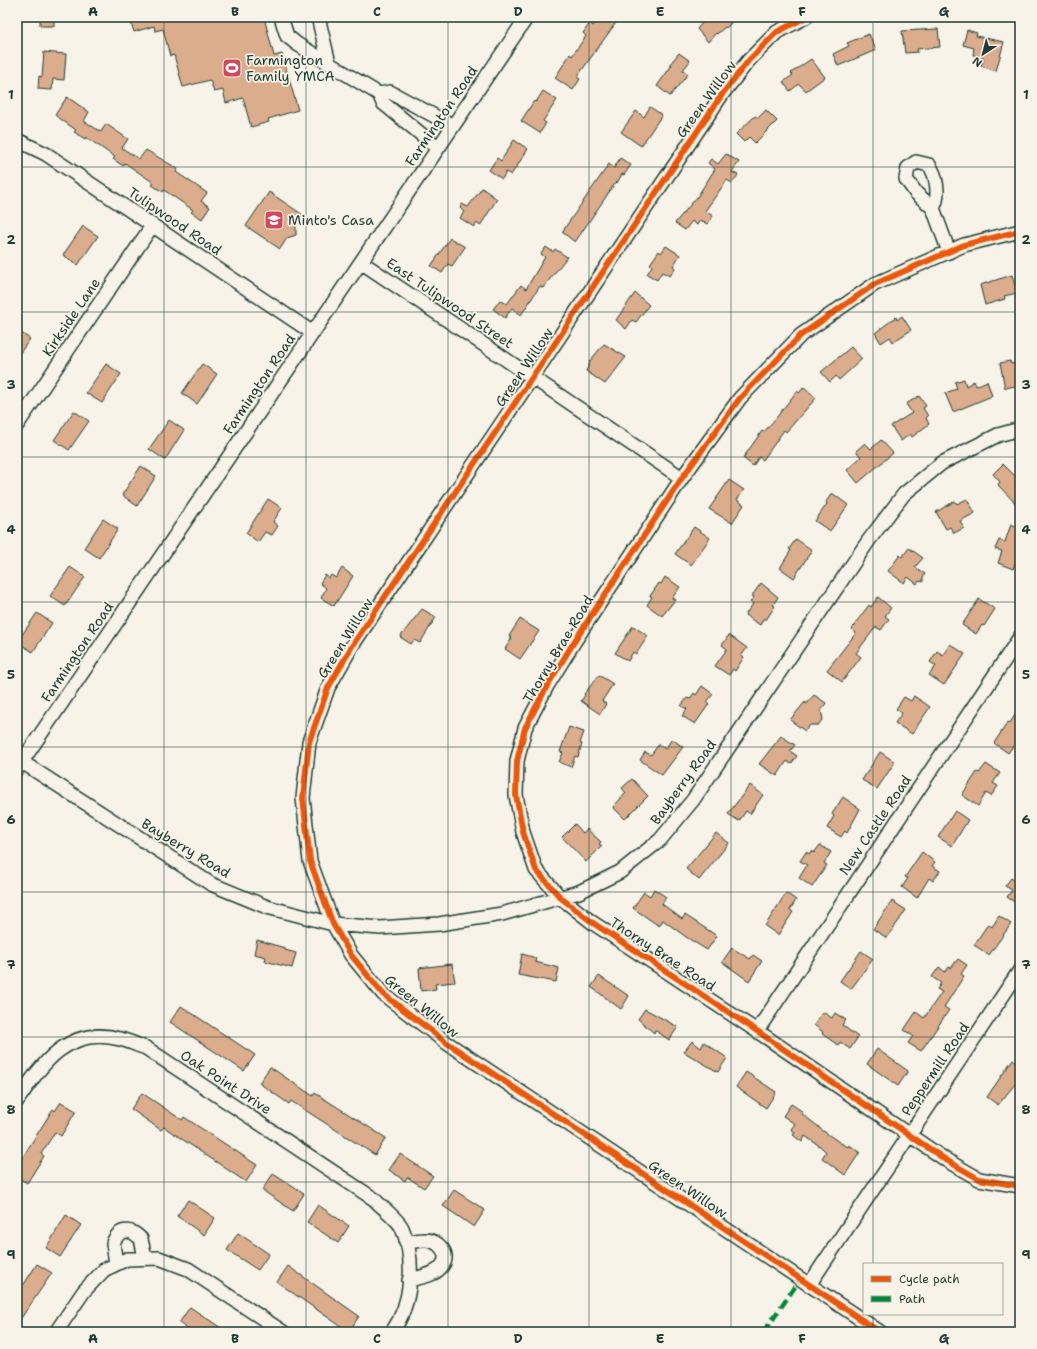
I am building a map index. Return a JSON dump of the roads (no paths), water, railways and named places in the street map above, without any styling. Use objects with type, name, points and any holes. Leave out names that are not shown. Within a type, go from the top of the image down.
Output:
[{"type":"street","points":[[281,17],[287,36],[297,44],[379,94],[383,104],[438,148]]},
{"type":"street","points":[[318,17],[329,63]]},
{"type":"street","name":"Green Willow","points":[[806,17],[777,32],[749,60],[723,93],[531,377],[352,646],[328,688],[309,742],[303,798],[310,861],[333,924],[351,955],[383,994],[447,1043],[880,1332]]},
{"type":"street","name":"Farmington Road","points":[[19,766],[453,126],[523,19]]},
{"type":"street","points":[[379,94],[390,92],[453,126]]},
{"type":"street","name":"Tulipwood Road","points":[[17,140],[46,154],[313,333]]},
{"type":"street","points":[[933,208],[949,252]]},
{"type":"street","name":"Kirkside Lane","points":[[17,425],[152,226]]},
{"type":"street","name":"Thorny Brae Road","points":[[1020,231],[964,245],[875,284],[800,335],[740,398],[682,478],[574,642],[547,686],[525,728],[517,761],[516,795],[523,832],[536,870],[561,898],[593,923],[757,1031],[909,1135],[979,1179],[1020,1186]]},
{"type":"street","name":"East Tulipwood Street","points":[[360,262],[682,478]]},
{"type":"street","name":"Bayberry Road","points":[[19,766],[211,884],[267,907],[333,924],[380,928],[439,924],[502,914],[579,892],[620,872],[661,839],[695,798],[869,540],[904,494],[942,463],[998,435],[1020,429]]},
{"type":"street","name":"New Castle Road","points":[[757,1031],[1020,637]]},
{"type":"street","name":"Peppermill Road","points":[[809,1285],[1020,970]]},
{"type":"street","name":"Oak Point Drive","points":[[17,1100],[34,1075],[53,1053],[67,1044],[86,1037],[104,1036],[119,1038],[146,1048],[374,1199],[401,1227],[409,1254],[408,1293],[397,1325],[392,1332]]},
{"type":"street","points":[[116,1264],[113,1243],[119,1233],[124,1231],[130,1231],[141,1239],[146,1258]]},
{"type":"street","points":[[406,1242],[426,1240],[438,1244],[444,1250],[446,1258],[441,1268],[432,1273],[409,1280]]},
{"type":"street","points":[[56,1332],[84,1291],[104,1270],[128,1259],[146,1258],[159,1258],[188,1269],[283,1332]]},
{"type":"place","name":"Farmington Family YMCA","points":[[232,68]]},
{"type":"place","name":"Minto's Casa","points":[[274,220]]}]
